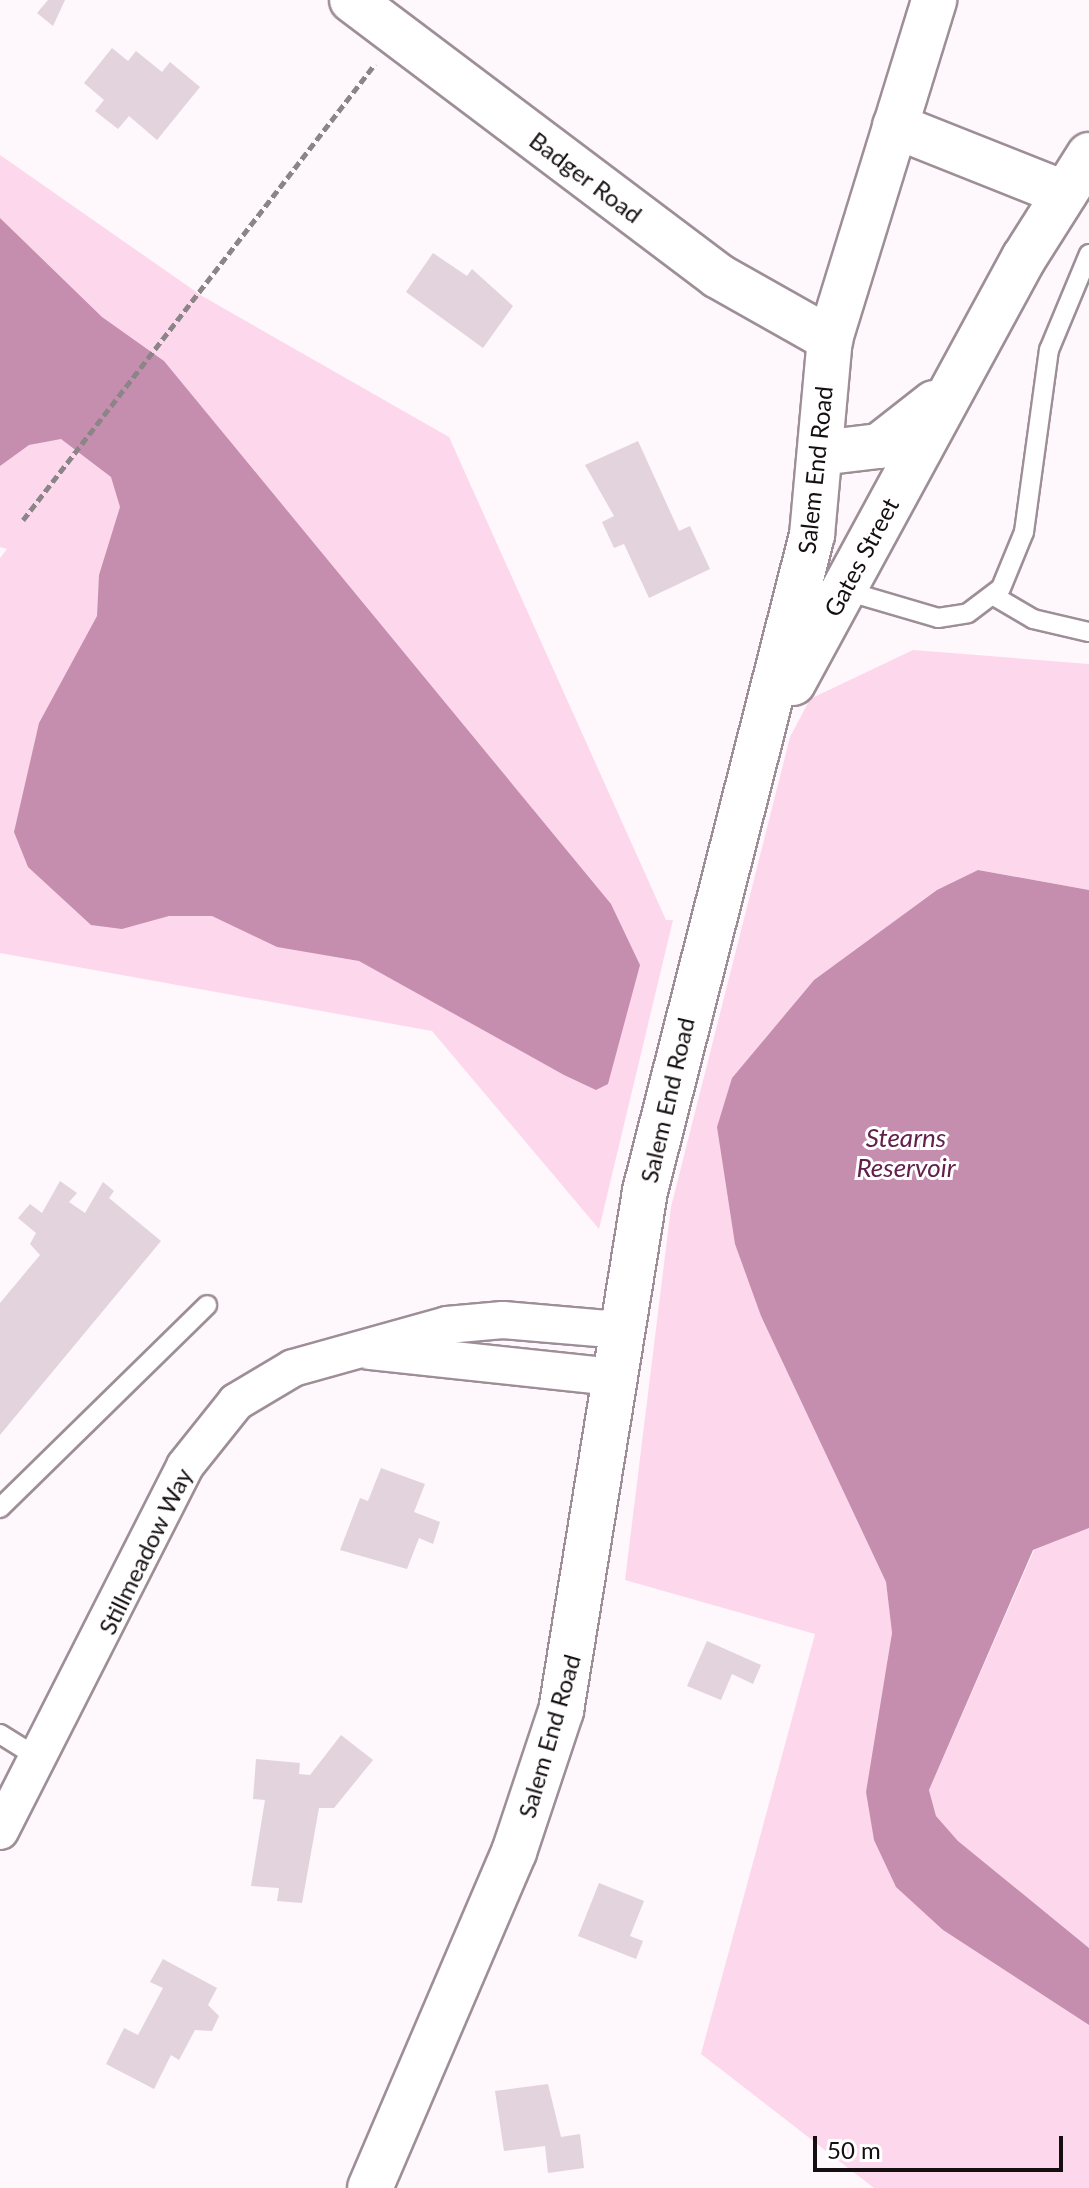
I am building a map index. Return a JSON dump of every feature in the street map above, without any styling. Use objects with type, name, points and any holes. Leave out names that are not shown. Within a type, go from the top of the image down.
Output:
[{"type":"street","name":"Badger Road","points":[[352,0],[744,294],[830,339]]},
{"type":"street","name":"Salem End Road","points":[[370,2188],[514,1852],[555,1733],[585,1593],[619,1330],[668,1090],[812,535],[830,339],[934,0]]},
{"type":"street","points":[[895,126],[1063,193]]},
{"type":"street","name":"Gates Street","points":[[758,749],[964,366],[1063,193],[1089,155]]},
{"type":"street","name":"Gates Street","points":[[820,453],[867,449],[897,436],[964,366]]},
{"type":"street","name":"Stillmeadow Way","points":[[0,1831],[208,1431],[279,1374],[483,1320],[619,1330]]},
{"type":"street","name":"Stillmeadow Way","points":[[364,1350],[612,1377]]},
{"type":"lane","points":[[843,590],[928,617],[968,613],[994,596],[1024,532],[1049,350],[1089,254]]},
{"type":"lane","points":[[994,596],[1033,619],[1089,632]]},
{"type":"lane","points":[[0,1508],[207,1305]]},
{"type":"lane","points":[[0,1734],[37,1757]]},
{"type":"path","points":[[23,520],[176,326],[396,34]]},
{"type":"shaded area","points":[[0,155],[202,296],[449,437],[666,920],[673,920],[599,1229],[432,1031],[0,953],[0,558],[7,549],[0,547]]},
{"type":"shaded area","points":[[913,650],[1089,664],[1089,890],[978,870],[937,891],[814,980],[732,1078],[761,1316],[886,1582],[892,1633],[886,1679],[943,1930],[1089,2025],[1089,2188],[874,2188],[701,2054],[815,1634],[625,1580],[671,1207],[790,737],[810,699]]},
{"type":"shaded area","points":[[1089,1528],[1089,1948],[958,1841],[936,1816],[929,1790],[1034,1550]]},
{"type":"water","points":[[0,218],[102,317],[164,361],[611,904],[640,965],[608,1084],[596,1090],[564,1075],[359,961],[277,947],[212,916],[169,916],[122,929],[91,925],[28,867],[14,832],[39,723],[97,616],[99,575],[120,507],[111,477],[61,439],[29,445],[0,466]]},
{"type":"water","name":"Stearns Reservoir","points":[[978,870],[1089,890],[1089,1528],[1033,1550],[929,1790],[936,1816],[958,1841],[1089,1948],[1089,2025],[943,1930],[896,1887],[874,1840],[866,1792],[892,1633],[886,1582],[761,1316],[735,1244],[717,1127],[732,1078],[814,980],[937,890]]},
{"type":"building","points":[[48,0],[65,0],[53,26],[37,13]]},
{"type":"building","points":[[112,48],[128,61],[136,51],[162,72],[170,62],[200,87],[157,140],[129,116],[118,129],[95,111],[104,100],[84,83]]},
{"type":"building","points":[[433,253],[467,276],[472,269],[513,306],[483,348],[406,292]]},
{"type":"building","points":[[638,441],[679,531],[690,526],[710,569],[649,598],[624,544],[614,548],[602,522],[614,516],[585,465]]},
{"type":"building","points":[[60,1181],[77,1193],[69,1202],[85,1213],[103,1182],[114,1191],[109,1198],[161,1241],[0,1435],[0,1303],[40,1255],[30,1244],[36,1233],[18,1218],[30,1204],[42,1213]]},
{"type":"building","points":[[381,1468],[425,1484],[414,1512],[440,1522],[433,1544],[419,1538],[407,1569],[340,1550],[360,1498],[368,1501]]},
{"type":"building","points":[[707,1641],[761,1665],[753,1684],[732,1674],[721,1700],[687,1686]]},
{"type":"building","points":[[341,1735],[373,1760],[334,1808],[319,1808],[302,1903],[277,1901],[279,1888],[251,1886],[265,1800],[253,1799],[256,1759],[300,1763],[299,1774],[310,1775]]},
{"type":"building","points":[[599,1883],[644,1901],[630,1936],[643,1941],[636,1959],[578,1936]]},
{"type":"building","points":[[163,1959],[217,1988],[208,2005],[219,2016],[212,2031],[195,2030],[179,2060],[171,2055],[154,2089],[106,2064],[124,2028],[138,2035],[163,1988],[150,1982]]},
{"type":"building","points":[[548,2084],[561,2137],[580,2134],[584,2168],[548,2173],[545,2146],[504,2151],[495,2091]]}]
